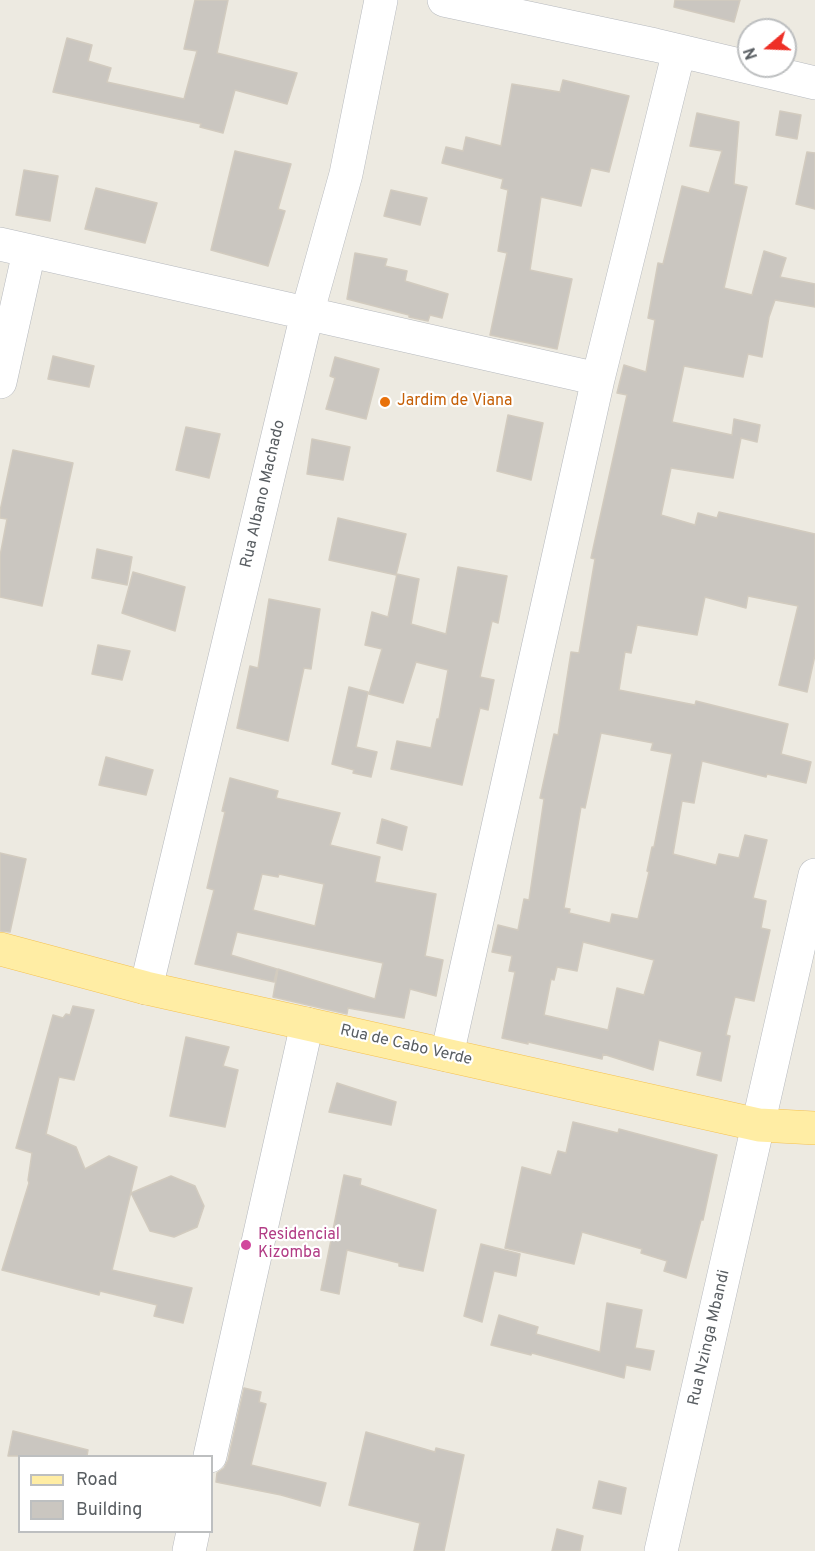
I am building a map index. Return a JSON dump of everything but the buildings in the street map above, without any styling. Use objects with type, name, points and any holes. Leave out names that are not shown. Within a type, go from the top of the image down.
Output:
[{"type":"main road","name":"Rua de Cabo Verde","points":[[0,949],[146,988],[759,1125],[815,1128]]},
{"type":"street","name":"Rua Albano Machado","points":[[146,988],[307,314],[346,174],[381,0]]},
{"type":"street","points":[[444,0],[815,83]]},
{"type":"street","points":[[447,1055],[598,379],[679,51]]},
{"type":"street","points":[[0,382],[15,248],[598,379]]},
{"type":"street","name":"Rua Nzinga Mbandi","points":[[661,1551],[815,875]]},
{"type":"street","points":[[210,1455],[307,1024]]},
{"type":"street","points":[[189,1551],[194,1533]]},
{"type":"place","name":"Jardim de Viana","points":[[385,402]]},
{"type":"place","name":"Residencial Kizomba","points":[[246,1245]]}]
